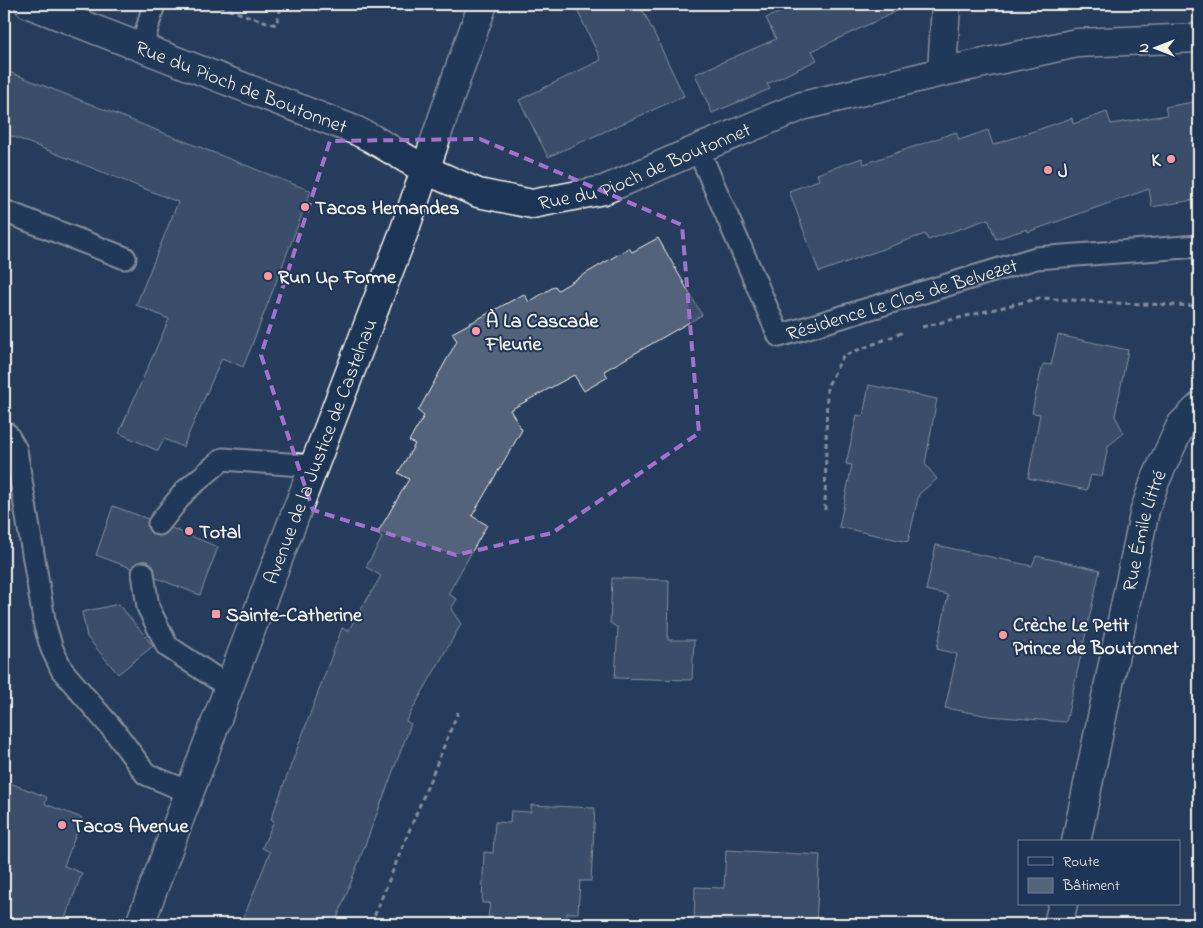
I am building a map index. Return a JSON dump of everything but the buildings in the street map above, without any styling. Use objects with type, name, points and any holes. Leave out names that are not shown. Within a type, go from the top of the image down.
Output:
[{"type":"street","name":"Rue du Pioch de Boutonnet","points":[[29,4],[357,131],[426,170],[478,193],[532,204],[604,190],[802,106],[942,72],[1077,43],[1199,38]]},
{"type":"street","name":"Avenue de la Justice de Castelnau","points":[[140,924],[405,229],[483,4]]},
{"type":"street","points":[[942,72],[946,4]]},
{"type":"street","name":"Rue Émile Littré","points":[[1076,840],[1144,510],[1181,425],[1199,407]]},
{"type":"street","points":[[1058,924],[1062,906]]},
{"type":"lane","points":[[142,47],[154,4]]},
{"type":"lane","name":"Résidence Le Clos de Belvezet","points":[[698,149],[779,336],[1036,258],[1199,246]]},
{"type":"lane","points":[[4,211],[124,258]]},
{"type":"lane","points":[[4,432],[16,450],[46,626],[52,649],[62,670],[115,732],[146,774],[189,792]]},
{"type":"lane","points":[[159,524],[185,491],[222,459],[314,466]]},
{"type":"lane","points":[[143,573],[148,607],[167,646],[229,687]]},
{"type":"path","points":[[211,4],[276,25],[282,4]]},
{"type":"path","points":[[920,327],[1040,298],[1199,306]]},
{"type":"path","points":[[825,510],[827,387],[842,356],[910,329]]},
{"type":"path","points":[[371,924],[458,712]]},
{"type":"highlighted area","points":[[480,139],[682,225],[699,433],[552,533],[456,555],[313,510],[261,355],[330,141]]},
{"type":"place","name":"K","points":[[1171,159]]},
{"type":"place","name":"J","points":[[1048,170]]},
{"type":"place","name":"Tacos Hernandes","points":[[305,207]]},
{"type":"place","name":"Run Up Forme","points":[[268,276]]},
{"type":"place","name":"À La Cascade Fleurie","points":[[476,331]]},
{"type":"place","name":"Total","points":[[189,531]]},
{"type":"place","name":"Sainte-Catherine","points":[[216,614]]},
{"type":"place","name":"Crèche Le Petit Prince de Boutonnet","points":[[1003,635]]},
{"type":"place","name":"Tacos Avenue","points":[[62,825]]}]
